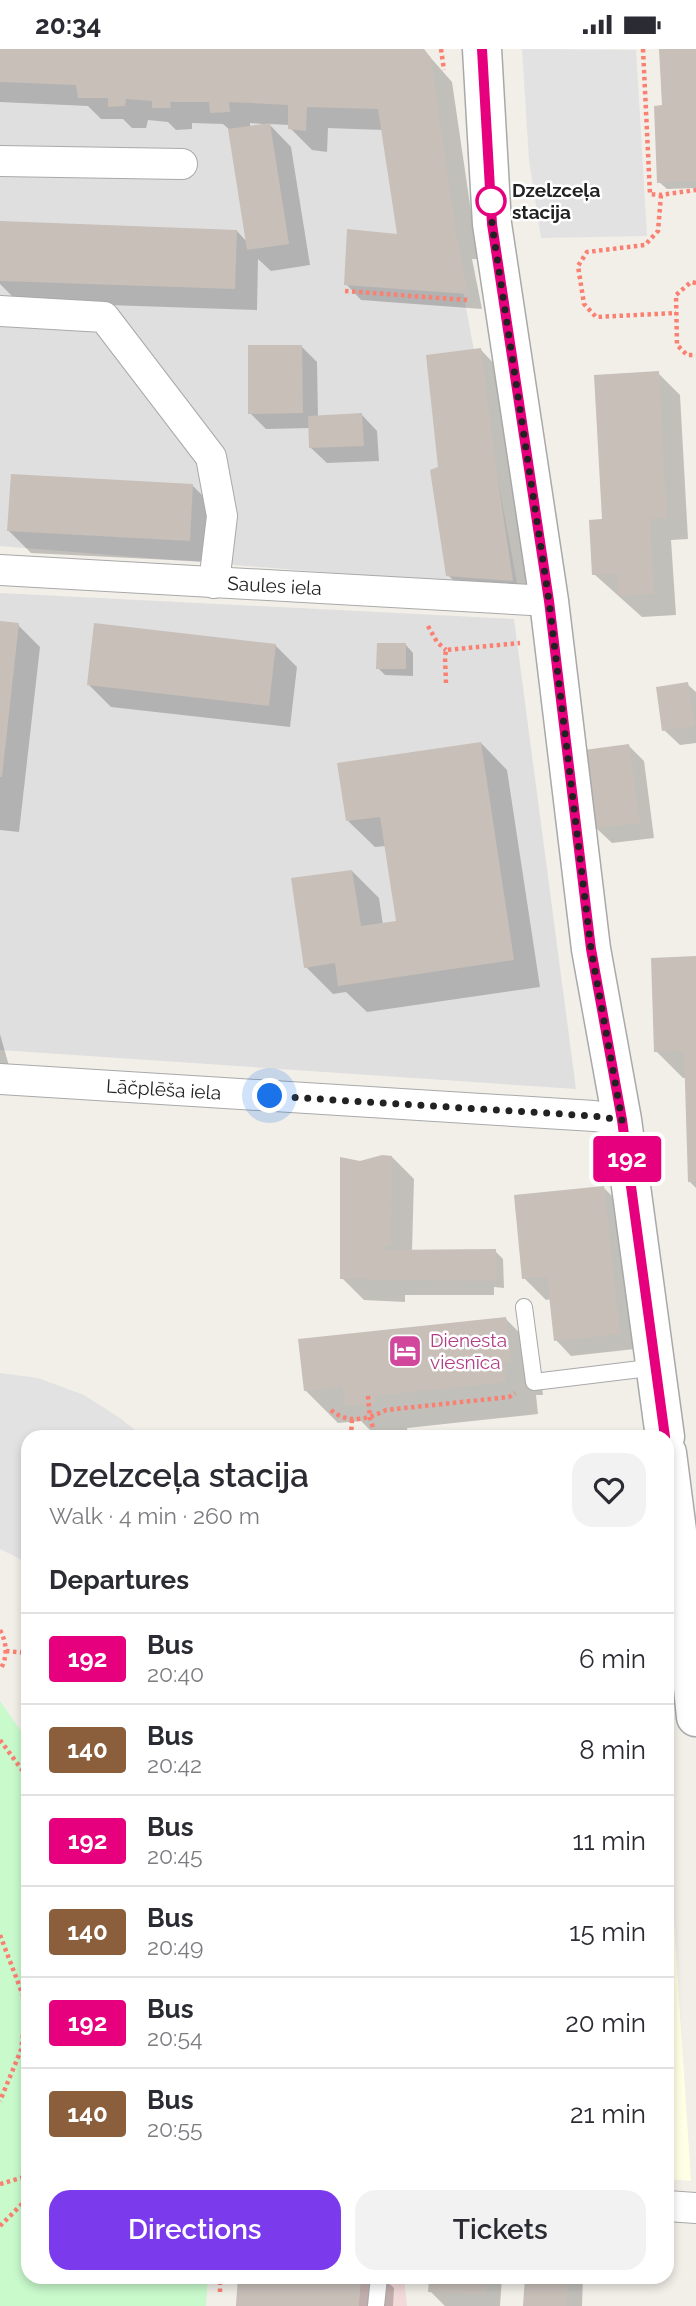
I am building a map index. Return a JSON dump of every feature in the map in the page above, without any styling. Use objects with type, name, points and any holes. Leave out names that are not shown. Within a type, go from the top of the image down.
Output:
[{"type":"street","points":[[482,49],[492,224],[549,601],[591,949],[622,1120],[664,1430]]},
{"type":"street","points":[[0,162],[182,164]]},
{"type":"street","points":[[0,311],[104,317],[211,457],[222,516],[214,583]]},
{"type":"street","name":"Saules iela","points":[[0,570],[549,601]]},
{"type":"street","name":"Lāčplēša iela","points":[[0,1079],[594,1116],[622,1120]]},
{"type":"street","points":[[674,1547],[696,1717]]},
{"type":"street","points":[[674,2206],[696,2208]]},
{"type":"lane","points":[[524,1307],[534,1382],[657,1367]]},
{"type":"lane","points":[[376,2306],[378,2284]]},
{"type":"path","points":[[643,49],[650,194],[696,190]]},
{"type":"path","points":[[662,195],[658,231],[645,245],[587,252],[578,266],[584,304],[596,317],[676,313]]},
{"type":"path","points":[[696,283],[691,282],[676,295],[677,345],[687,355],[696,355]]},
{"type":"path","points":[[345,291],[478,301]]},
{"type":"path","points":[[426,622],[437,642],[446,649],[521,643]]},
{"type":"path","points":[[446,649],[446,683]]},
{"type":"path","points":[[331,1410],[338,1416],[352,1419],[370,1418],[386,1410],[509,1397],[534,1382]]},
{"type":"path","points":[[368,1396],[374,1430]]},
{"type":"path","points":[[351,1430],[352,1419]]},
{"type":"path","points":[[0,1630],[6,1651],[0,1670]]},
{"type":"path","points":[[6,1651],[21,1652]]},
{"type":"path","points":[[0,1740],[21,1768]]},
{"type":"path","points":[[0,1935],[21,1990]]},
{"type":"path","points":[[0,2101],[21,2050]]},
{"type":"path","points":[[0,2184],[21,2178]]},
{"type":"path","points":[[0,2226],[21,2205]]},
{"type":"path","points":[[219,2292],[220,2284]]},
{"type":"shaded area","points":[[0,49],[418,49],[518,588],[0,546]]},
{"type":"shaded area","points":[[522,49],[636,50],[647,236],[541,238],[529,160]]},
{"type":"shaded area","points":[[0,593],[514,619],[576,1089],[0,1050]]},
{"type":"shaded area","points":[[0,1373],[38,1378],[84,1395],[135,1430],[21,1430],[21,1560],[0,1549]]},
{"type":"shaded area","points":[[674,1923],[691,2181],[674,2180]]},
{"type":"shaded area","points":[[238,2284],[405,2284],[407,2306],[236,2306]]},
{"type":"green space","points":[[0,1701],[21,1731],[21,2284],[208,2284],[206,2306],[0,2306]]},
{"type":"building","points":[[0,49],[424,49],[431,58],[457,238],[468,294],[344,285],[347,229],[397,234],[378,109],[307,107],[306,131],[288,129],[288,105],[229,102],[230,112],[210,113],[209,102],[170,102],[171,108],[152,108],[152,101],[126,99],[125,106],[108,107],[108,98],[78,98],[76,85],[0,82]]},
{"type":"building","points":[[659,49],[696,49],[696,181],[657,183],[654,106],[662,105]]},
{"type":"building","points":[[270,123],[289,244],[247,250],[228,129]]},
{"type":"building","points":[[0,221],[237,230],[235,289],[0,281]]},
{"type":"building","points":[[248,345],[302,345],[303,413],[248,414]]},
{"type":"building","points":[[481,348],[513,581],[446,576],[430,470],[438,467],[426,355]]},
{"type":"building","points":[[659,371],[667,518],[650,519],[654,594],[618,596],[617,574],[592,575],[589,520],[602,519],[594,375]]},
{"type":"building","points":[[362,413],[364,446],[309,448],[308,416]]},
{"type":"building","points":[[11,474],[193,484],[190,541],[7,531]]},
{"type":"building","points":[[0,621],[19,623],[2,777],[0,777]]},
{"type":"building","points":[[94,623],[276,644],[269,706],[87,685]]},
{"type":"building","points":[[377,643],[406,643],[406,669],[376,669]]},
{"type":"building","points":[[688,682],[695,726],[662,731],[656,687]]},
{"type":"building","points":[[481,742],[514,960],[338,986],[335,963],[304,968],[291,878],[352,870],[361,926],[396,921],[380,817],[346,821],[337,763]]},
{"type":"building","points":[[629,744],[640,823],[595,828],[584,750]]},
{"type":"building","points":[[696,956],[696,1182],[688,1182],[684,1051],[654,1052],[651,958]]},
{"type":"building","points":[[382,1155],[392,1156],[391,1245],[384,1246],[384,1250],[496,1249],[497,1281],[340,1279],[340,1157],[360,1161]]},
{"type":"building","points":[[604,1186],[620,1334],[554,1341],[547,1277],[522,1279],[514,1195]]},
{"type":"building","name":"Dienesta viesnīca","points":[[506,1317],[511,1362],[504,1363],[506,1382],[375,1396],[376,1404],[345,1406],[342,1387],[304,1391],[298,1339]]},
{"type":"building","points":[[238,2284],[361,2284],[359,2306],[236,2306]]},
{"type":"building","points":[[429,2284],[486,2284],[485,2295],[428,2292]]},
{"type":"building","points":[[525,2284],[568,2284],[567,2306],[523,2306]]},
{"type":"bus line","name":"192","points":[[482,49],[492,224],[549,601],[591,949],[622,1120],[664,1430]]},
{"type":"place","name":"Dzelzceļa stacija","points":[[491,201]]},
{"type":"place","name":"Dienesta viesnīca","points":[[405,1351]]},
{"type":"route","points":[[270,1096],[622,1120],[591,949],[549,601],[492,224],[491,201]]}]
